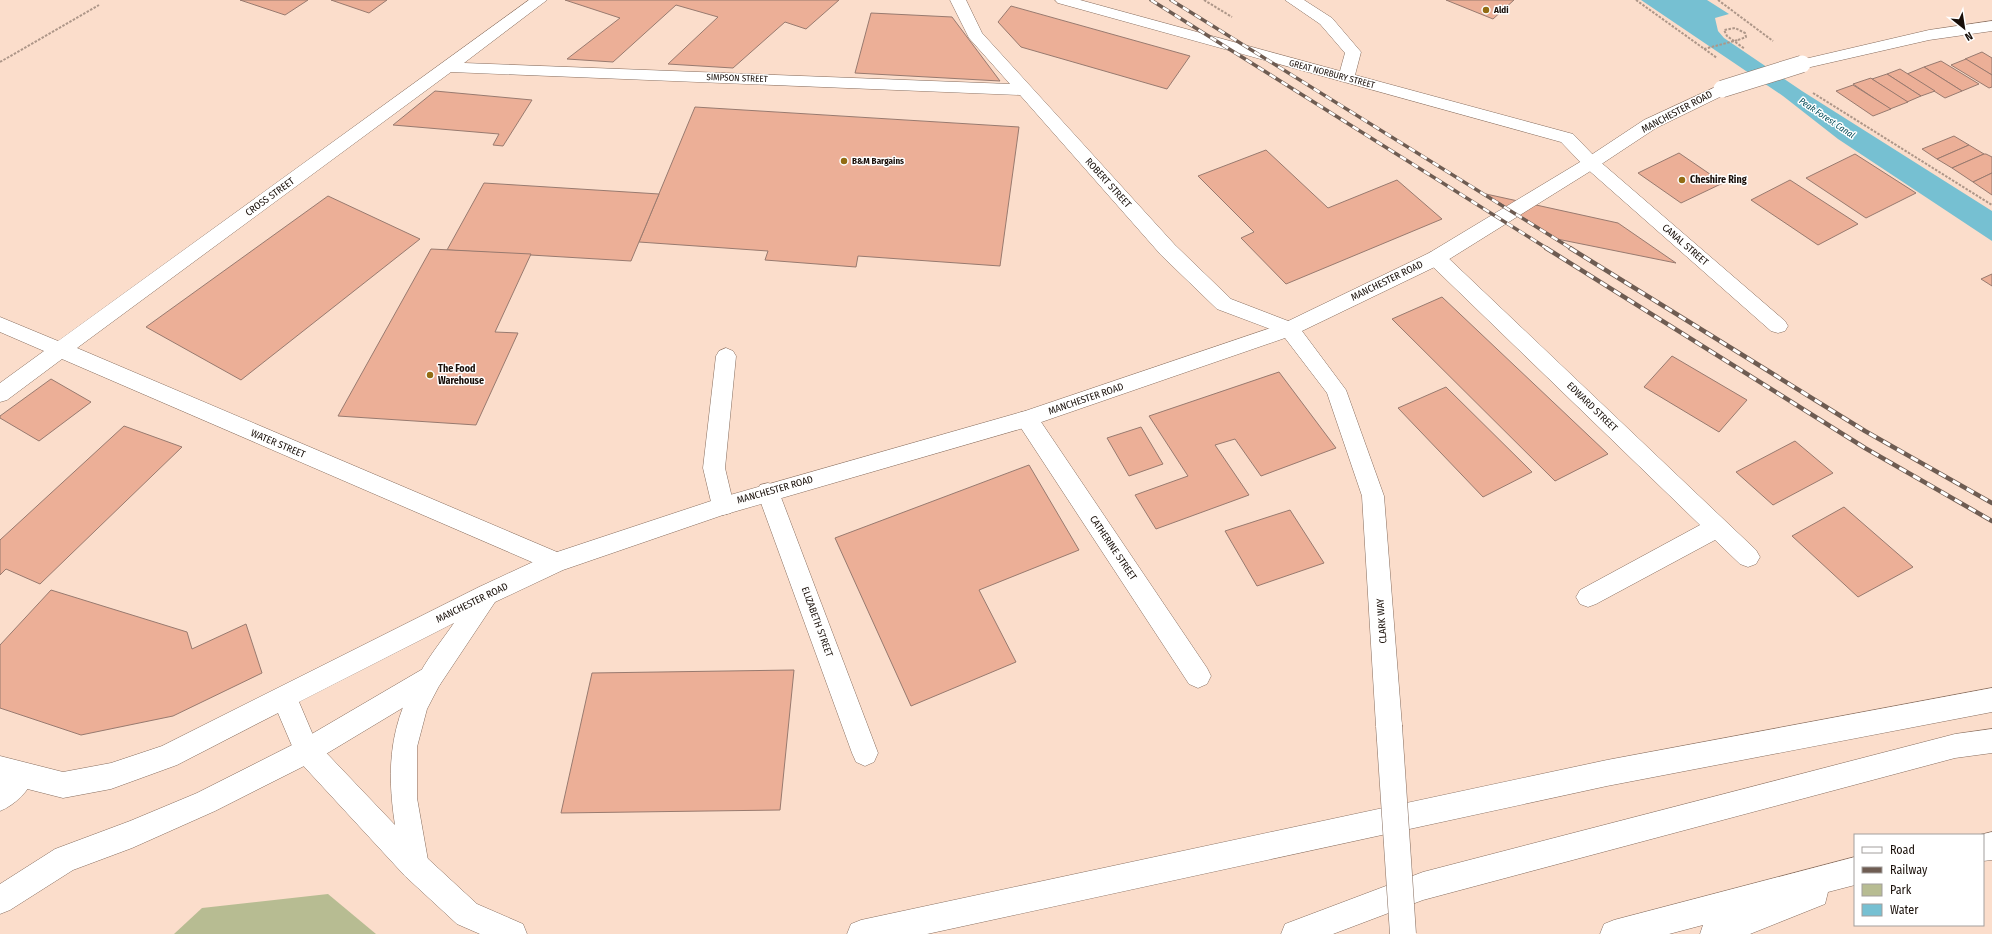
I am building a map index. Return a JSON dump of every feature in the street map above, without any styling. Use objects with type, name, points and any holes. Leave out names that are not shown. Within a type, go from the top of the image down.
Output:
[{"type":"main road","name":"CROSS STREET","points":[[0,394],[58,350],[450,67],[539,0]]},
{"type":"main road","name":"ROBERT STREET","points":[[958,0],[975,35],[1168,250],[1224,304],[1289,329]]},
{"type":"main road","name":"GREAT NORBURY STREET","points":[[1063,0],[1567,138],[1591,163]]},
{"type":"main road","points":[[1293,0],[1326,21],[1353,52],[1346,78]]},
{"type":"main road","name":"MANCHESTER ROAD","points":[[11,772],[64,785],[111,776],[168,756],[488,594],[556,562],[768,492],[1027,419],[1289,329],[1436,258],[1591,163],[1650,124],[1722,89],[1802,64],[1929,35],[1992,26]]},
{"type":"main road","name":"SIMPSON STREET","points":[[450,67],[1025,90]]},
{"type":"main road","name":"CANAL STREET","points":[[1591,163],[1778,326]]},
{"type":"main road","name":"EDWARD STREET","points":[[1436,258],[1748,557]]},
{"type":"main road","name":"WATER STREET","points":[[0,324],[556,562]]},
{"type":"main road","name":"CLARK WAY","points":[[1289,329],[1336,390],[1373,496],[1403,934]]},
{"type":"main road","points":[[723,506],[714,468],[726,356]]},
{"type":"main road","name":"CATHERINE STREET","points":[[1027,419],[1198,676]]},
{"type":"main road","name":"ELIZABETH STREET","points":[[768,492],[865,753]]},
{"type":"main road","points":[[1588,597],[1717,527]]},
{"type":"main road","points":[[415,866],[404,798],[404,747],[415,706],[430,678],[488,594]]},
{"type":"main road","points":[[0,900],[65,859],[132,834],[206,802],[308,751],[430,678]]},
{"type":"main road","points":[[285,698],[308,751],[415,866],[467,914],[513,934]]},
{"type":"main road","points":[[861,934],[1607,773],[1992,700]]},
{"type":"main road","points":[[1295,934],[1423,886],[1955,746],[1992,741]]},
{"type":"main road","points":[[0,798],[11,772]]},
{"type":"main road","points":[[1614,934],[1854,871]]},
{"type":"main road","points":[[1714,934],[1854,877]]},
{"type":"path","points":[[1636,0],[1704,49],[1738,40],[1746,37],[1745,33],[1734,27],[1724,30],[1727,36],[1751,53]]},
{"type":"path","points":[[1718,0],[1740,15],[1802,64]]},
{"type":"path","points":[[0,62],[99,5]]},
{"type":"path","points":[[1811,91],[1992,206]]},
{"type":"green space","points":[[328,894],[376,934],[174,934],[202,908]]},
{"type":"water","name":"Peak Forest Canal","points":[[1641,0],[1707,0],[1729,14],[1715,18],[1718,31],[1724,38],[1802,91],[1992,211],[1992,241],[1838,139],[1783,96]]},
{"type":"building","points":[[240,0],[308,0],[285,15]]},
{"type":"building","points":[[331,0],[387,0],[369,13]]},
{"type":"building","points":[[565,0],[839,0],[806,29],[785,22],[733,68],[668,64],[718,17],[676,5],[613,62],[567,59],[620,18]]},
{"type":"building","name":"Aldi","points":[[1446,0],[1514,0],[1493,19]]},
{"type":"building","points":[[1011,6],[1190,56],[1167,89],[1021,47],[998,22]]},
{"type":"building","points":[[871,13],[952,17],[1000,81],[855,73]]},
{"type":"building","points":[[1982,52],[1992,58],[1992,75],[1965,59]]},
{"type":"building","points":[[1966,59],[1992,75],[1992,87],[1989,88],[1951,65]]},
{"type":"building","points":[[1941,61],[1979,84],[1962,91],[1924,67]]},
{"type":"building","points":[[1924,67],[1962,91],[1945,98],[1907,74]]},
{"type":"building","points":[[1900,69],[1935,91],[1921,96],[1887,74]]},
{"type":"building","points":[[1887,74],[1921,96],[1907,102],[1872,79]]},
{"type":"building","points":[[1871,78],[1908,102],[1890,109],[1853,84]]},
{"type":"building","points":[[1853,85],[1891,109],[1873,116],[1836,91]]},
{"type":"building","points":[[435,91],[532,100],[503,146],[493,145],[499,134],[393,125]]},
{"type":"building","name":"B&M Bargains","points":[[695,107],[1019,127],[1000,266],[858,256],[856,267],[765,260],[768,251],[639,242]]},
{"type":"building","points":[[1954,136],[1969,145],[1937,159],[1922,149]]},
{"type":"building","points":[[1969,145],[1984,154],[1952,168],[1937,159]]},
{"type":"building","points":[[1266,150],[1328,208],[1397,180],[1442,219],[1286,284],[1241,238],[1254,232],[1198,176]]},
{"type":"building","points":[[1679,153],[1723,183],[1681,203],[1638,173]]},
{"type":"building","points":[[1855,154],[1916,193],[1866,218],[1806,178]]},
{"type":"building","points":[[1984,154],[1992,157],[1992,173],[1973,182],[1952,168]]},
{"type":"building","points":[[1992,173],[1992,195],[1973,182]]},
{"type":"building","points":[[1790,180],[1858,224],[1818,245],[1751,200]]},
{"type":"building","points":[[484,183],[659,194],[631,261],[447,250]]},
{"type":"building","points":[[1486,194],[1618,223],[1676,263],[1557,239]]},
{"type":"building","points":[[328,196],[420,239],[241,380],[146,327]]},
{"type":"building","name":"The Food Warehouse","points":[[431,249],[531,254],[495,332],[518,333],[476,425],[338,416]]},
{"type":"building","points":[[1992,274],[1992,286],[1981,279]]},
{"type":"building","points":[[1442,297],[1608,454],[1555,481],[1392,319]]},
{"type":"building","points":[[1672,356],[1747,400],[1719,432],[1644,387]]},
{"type":"building","points":[[1279,372],[1336,448],[1261,476],[1235,439],[1215,445],[1249,495],[1156,529],[1135,495],[1188,476],[1149,416]]},
{"type":"building","points":[[51,379],[91,402],[39,441],[0,418],[0,416]]},
{"type":"building","points":[[1446,387],[1532,472],[1483,497],[1398,408]]},
{"type":"building","points":[[124,426],[182,447],[40,584],[6,569],[0,575],[0,540]]},
{"type":"building","points":[[1141,427],[1163,464],[1129,476],[1107,438]]},
{"type":"building","points":[[1795,441],[1833,473],[1773,505],[1736,472]]},
{"type":"building","points":[[1029,465],[1079,550],[979,590],[1016,662],[911,706],[835,538]]},
{"type":"building","points":[[1844,507],[1913,567],[1858,597],[1792,536]]},
{"type":"building","points":[[1290,510],[1324,563],[1257,586],[1225,531]]},
{"type":"building","points":[[51,590],[187,632],[192,649],[246,624],[262,673],[173,716],[81,735],[0,708],[0,645]]},
{"type":"building","points":[[794,670],[780,810],[561,813],[592,673]]},
{"type":"railway","points":[[1151,0],[1548,249]]},
{"type":"railway","points":[[1171,0],[1572,249]]},
{"type":"railway","points":[[1546,248],[1865,448],[1992,521]]},
{"type":"railway","points":[[1570,248],[1865,431],[1992,503]]},
{"type":"place","name":"Aldi","points":[[1486,10]]},
{"type":"place","name":"B&M Bargains","points":[[844,161]]},
{"type":"place","name":"Cheshire Ring","points":[[1682,180]]},
{"type":"place","name":"The Food Warehouse","points":[[430,375]]}]
